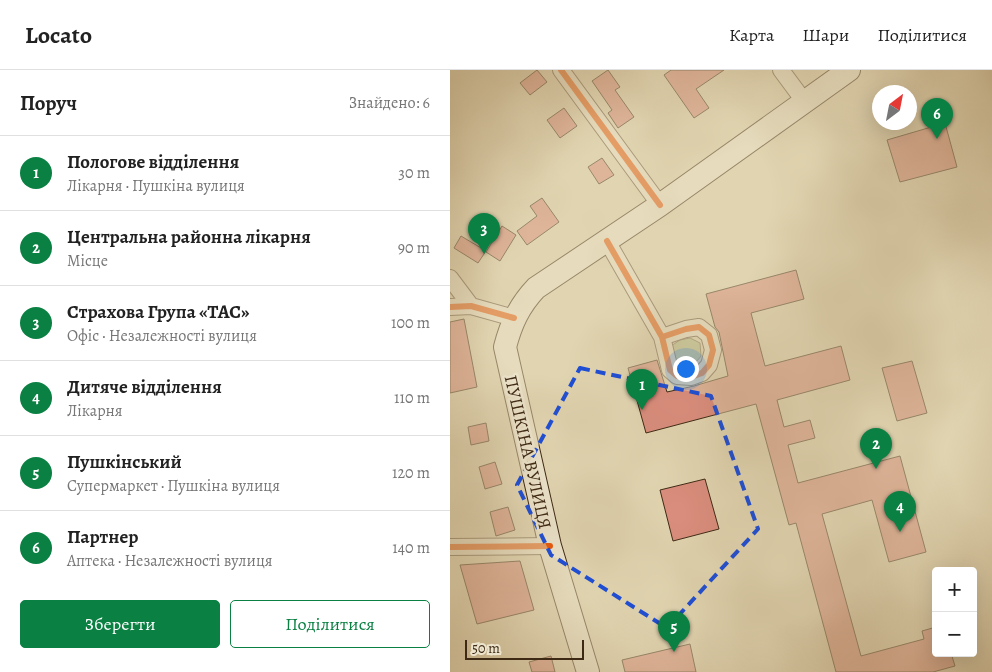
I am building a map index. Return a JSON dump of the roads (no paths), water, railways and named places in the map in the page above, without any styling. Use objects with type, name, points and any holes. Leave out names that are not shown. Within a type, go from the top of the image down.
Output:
[{"type":"main road","name":"ПУШКІНА ВУЛИЦЯ","points":[[588,672],[550,546],[505,347],[514,318],[523,302],[536,288],[607,241],[849,70]]},
{"type":"street","points":[[561,70],[660,204]]},
{"type":"street","points":[[781,70],[804,101]]},
{"type":"street","points":[[607,241],[662,337]]},
{"type":"street","points":[[450,278],[471,306]]},
{"type":"street","points":[[450,307],[471,306],[514,318]]},
{"type":"street","points":[[450,547],[550,546]]},
{"type":"place","name":"Партнер","points":[[937,139]]},
{"type":"place","name":"Страхова Група «ТАС»","points":[[484,254]]},
{"type":"place","name":"Пологове відділення","points":[[642,410]]},
{"type":"place","name":"Центральна районна лікарня","points":[[876,469]]},
{"type":"place","name":"Дитяче відділення","points":[[900,532]]},
{"type":"place","name":"Пушкінський","points":[[674,652]]}]
